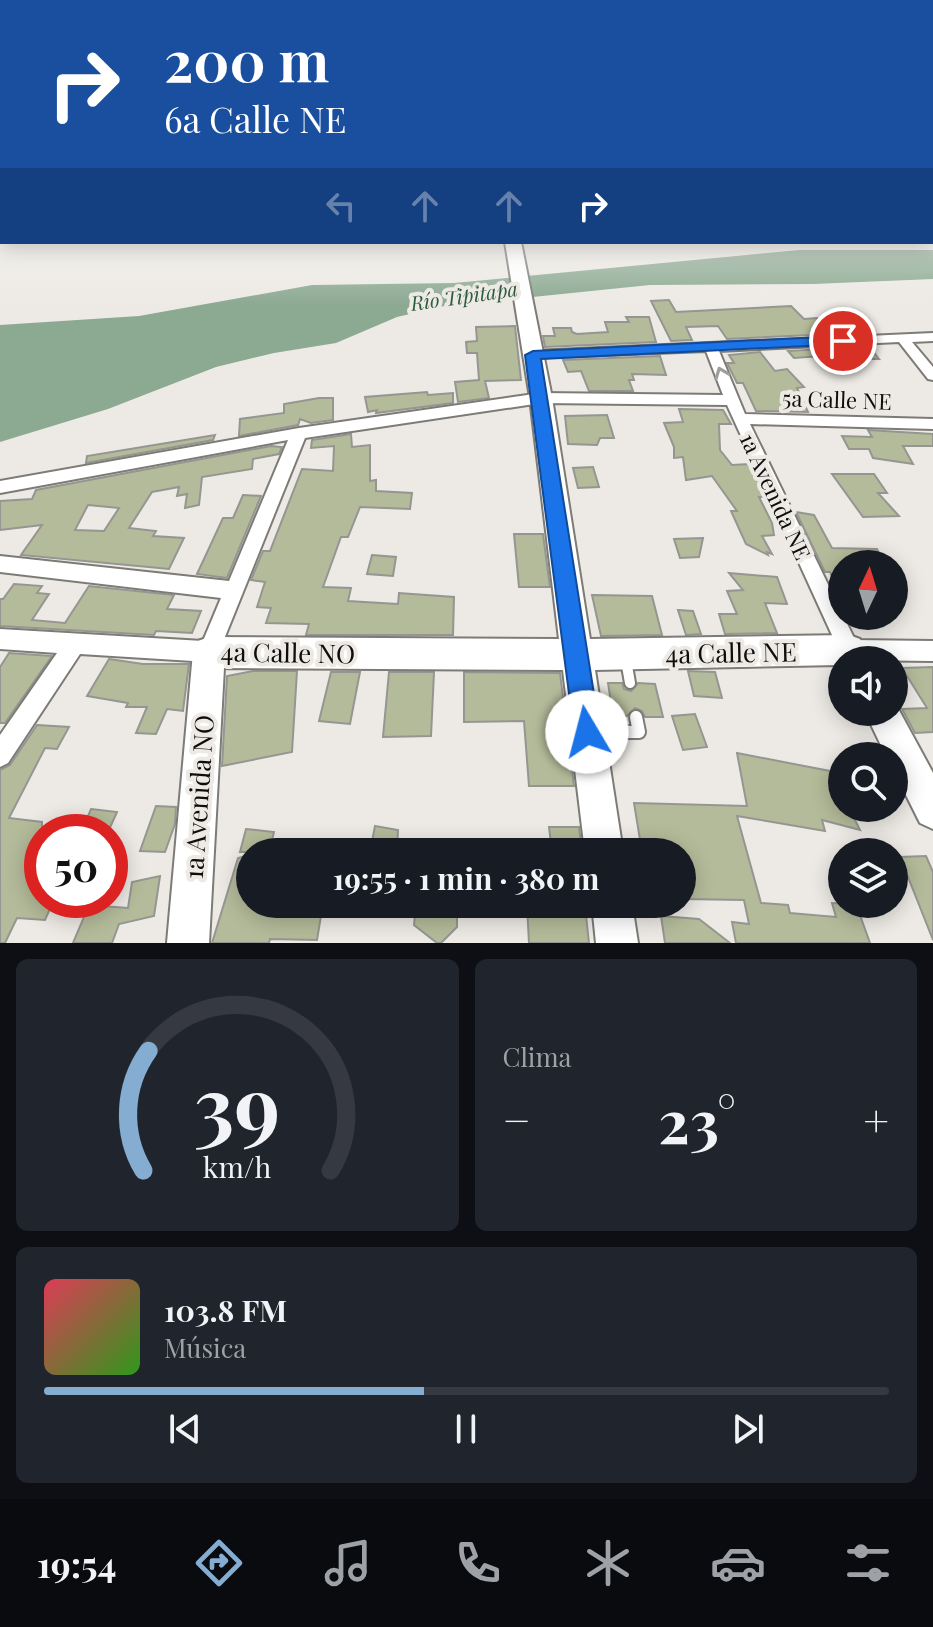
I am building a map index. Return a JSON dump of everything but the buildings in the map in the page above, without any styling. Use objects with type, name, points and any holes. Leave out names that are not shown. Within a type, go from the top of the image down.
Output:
[{"type":"street","points":[[513,244],[541,398],[602,838]]},
{"type":"street","points":[[533,355],[933,337]]},
{"type":"street","points":[[902,338],[933,376]]},
{"type":"street","name":"1a Avenida NE","points":[[711,347],[740,419],[848,646]]},
{"type":"street","points":[[0,487],[299,433],[541,398],[732,400]]},
{"type":"street","name":"5a Calle NE","points":[[740,419],[933,424]]},
{"type":"street","points":[[209,652],[299,433]]},
{"type":"street","points":[[0,564],[236,591]]},
{"type":"street","name":"4a Calle NO","points":[[0,639],[209,652],[576,655]]},
{"type":"street","points":[[0,755],[76,642]]},
{"type":"street","name":"4a Calle NE","points":[[908,652],[933,651]]},
{"type":"street","name":"1a Avenida NO","points":[[188,943],[209,652]]},
{"type":"street","name":"4a Calle NE","points":[[576,655],[628,669],[828,656]]},
{"type":"street","points":[[889,726],[933,810]]},
{"type":"street","points":[[614,918],[617,943]]},
{"type":"lane","points":[[587,732],[639,732],[636,717]]},
{"type":"water","name":"Río Tipitapa","points":[[799,250],[933,250],[933,279],[813,284],[650,285],[444,306],[397,317],[336,343],[216,367],[108,409],[0,442],[0,325],[139,316],[312,285],[454,283]]},
{"type":"route","points":[[587,732],[533,355],[843,341]]}]
